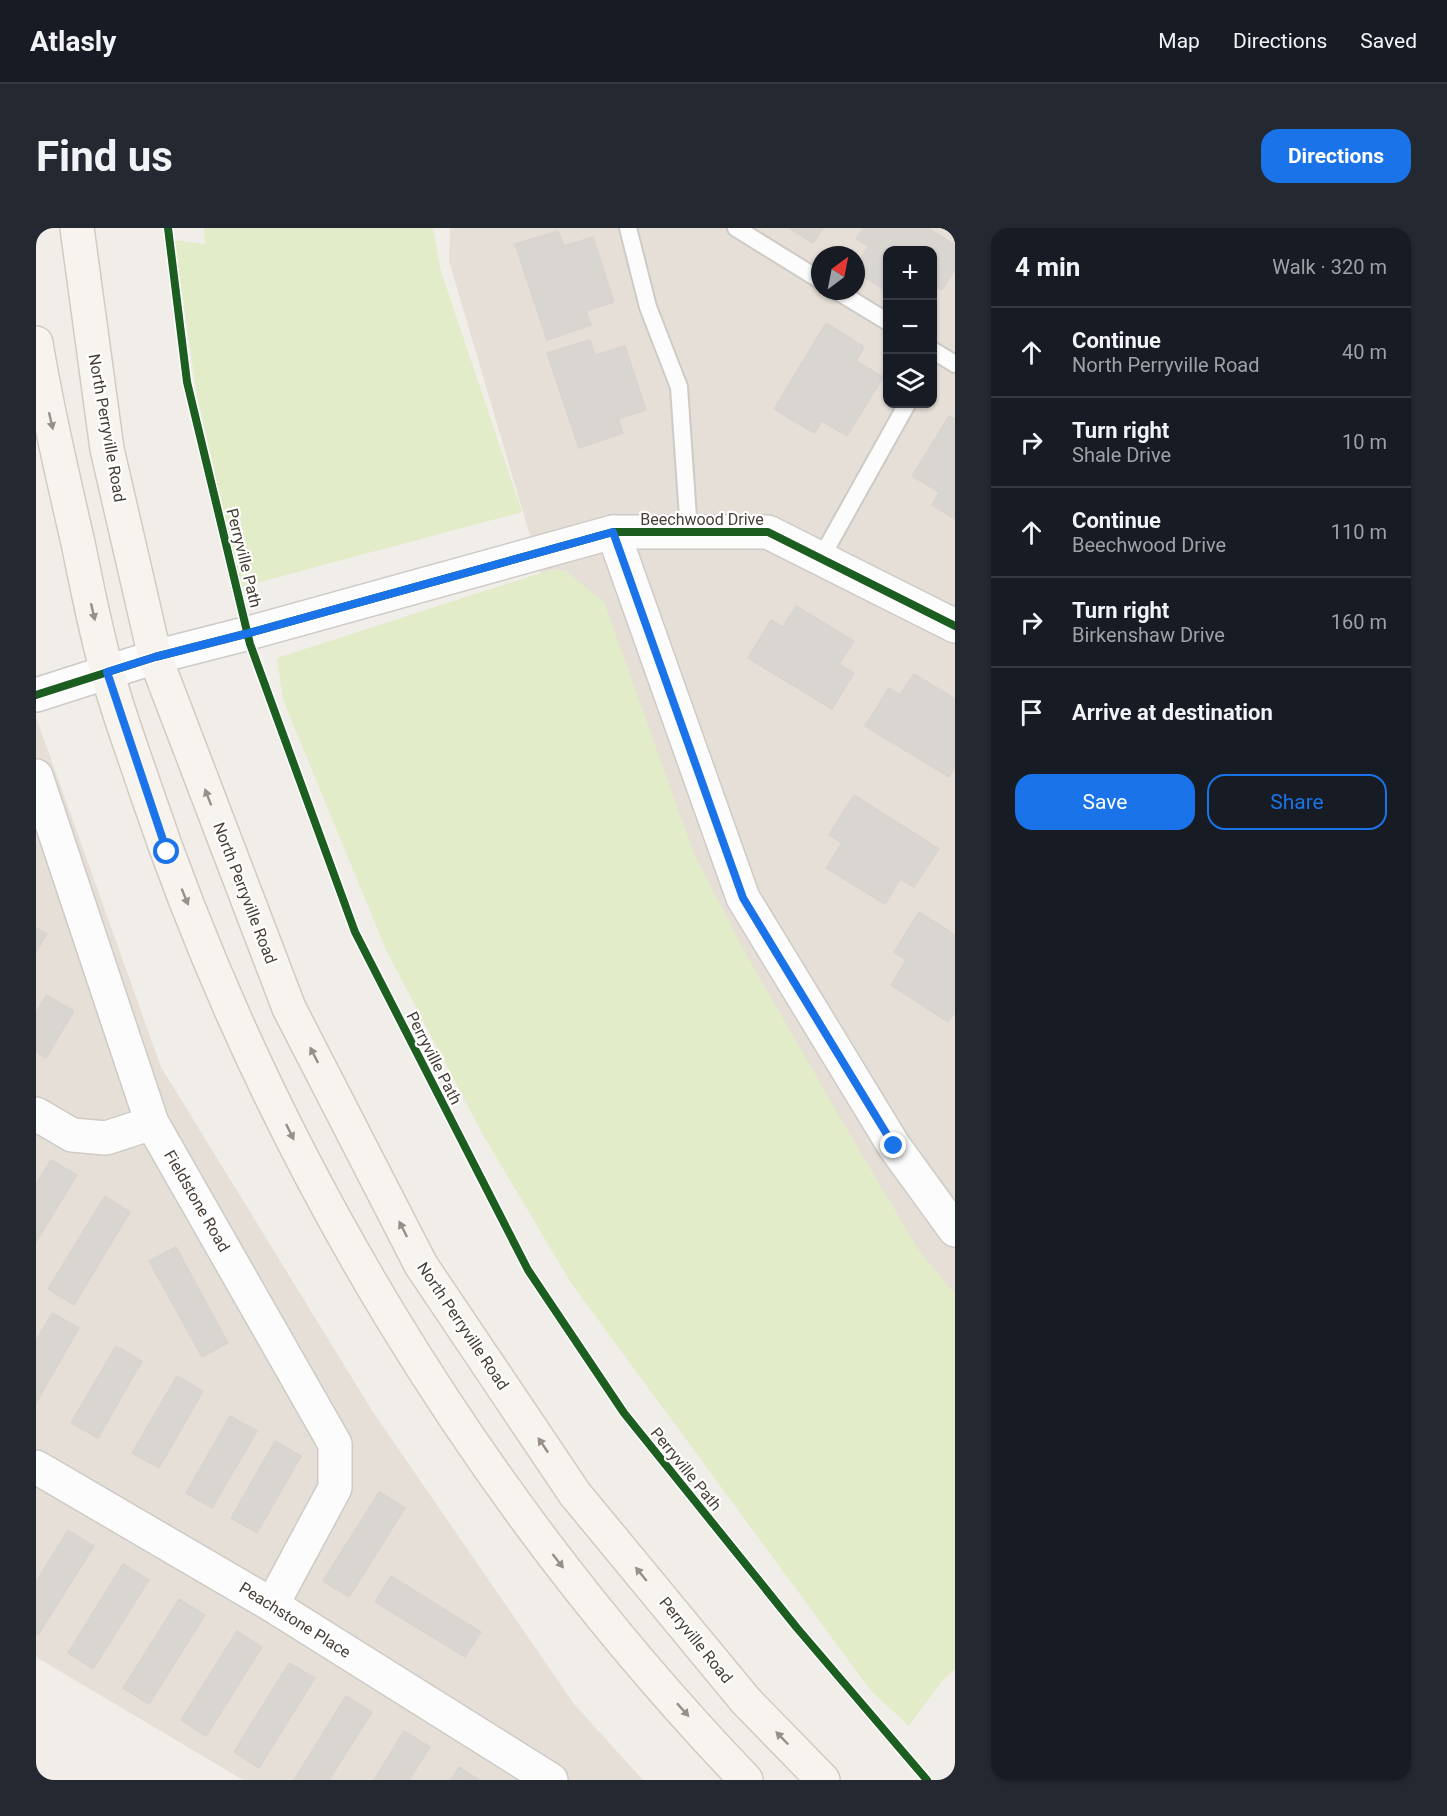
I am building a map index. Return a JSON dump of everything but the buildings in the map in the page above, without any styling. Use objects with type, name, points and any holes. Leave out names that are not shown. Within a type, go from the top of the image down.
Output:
[{"type":"main road","name":"North Perryville Road","points":[[77,228],[107,449],[155,657],[289,1008],[421,1265],[575,1494]]},
{"type":"main road","points":[[36,343],[45,397],[107,672],[167,852],[228,1005],[325,1202],[426,1372],[522,1514],[613,1631],[746,1780]]},
{"type":"main road","name":"Perryville Road","points":[[575,1494],[746,1701],[823,1780]]},
{"type":"street","name":"Beechwood Drive","points":[[36,695],[155,657],[613,532],[768,532],[955,626]]},
{"type":"street","points":[[613,532],[743,898],[894,1146],[955,1230]]},
{"type":"street","name":"Fieldstone Road","points":[[36,776],[152,1123],[335,1444],[335,1488],[272,1605]]},
{"type":"street","points":[[36,1114],[72,1135],[106,1138],[152,1123]]},
{"type":"street","name":"Peachstone Place","points":[[36,1467],[272,1605],[551,1780]]},
{"type":"lane","points":[[628,228],[648,307],[679,387],[689,532]]},
{"type":"lane","points":[[736,228],[811,274]]},
{"type":"lane","points":[[852,300],[883,319]]},
{"type":"lane","points":[[937,355],[955,364]]},
{"type":"lane","points":[[821,558],[905,408]]},
{"type":"shaded area","points":[[450,228],[955,228],[955,1359],[617,831],[449,261]]},
{"type":"shaded area","points":[[36,717],[161,1067],[373,1412],[574,1704],[643,1780],[243,1780],[36,1657]]},
{"type":"green space","points":[[204,228],[433,228],[440,268],[522,512],[241,587],[197,396],[174,240],[205,244]]},
{"type":"green space","points":[[553,569],[566,571],[604,602],[694,854],[746,954],[842,1121],[918,1249],[955,1294],[955,1669],[942,1681],[909,1726],[871,1691],[571,1283],[483,1135],[387,952],[283,700],[277,658]]},
{"type":"cycle path","name":"Perryville Path","points":[[168,228],[187,382],[250,644],[355,932],[528,1270],[624,1413],[797,1628],[927,1780]]},
{"type":"cycle path","points":[[36,695],[155,657],[613,532],[768,532],[955,626]]},
{"type":"route","points":[[167,852],[107,672],[613,532],[743,898],[894,1146]]}]
